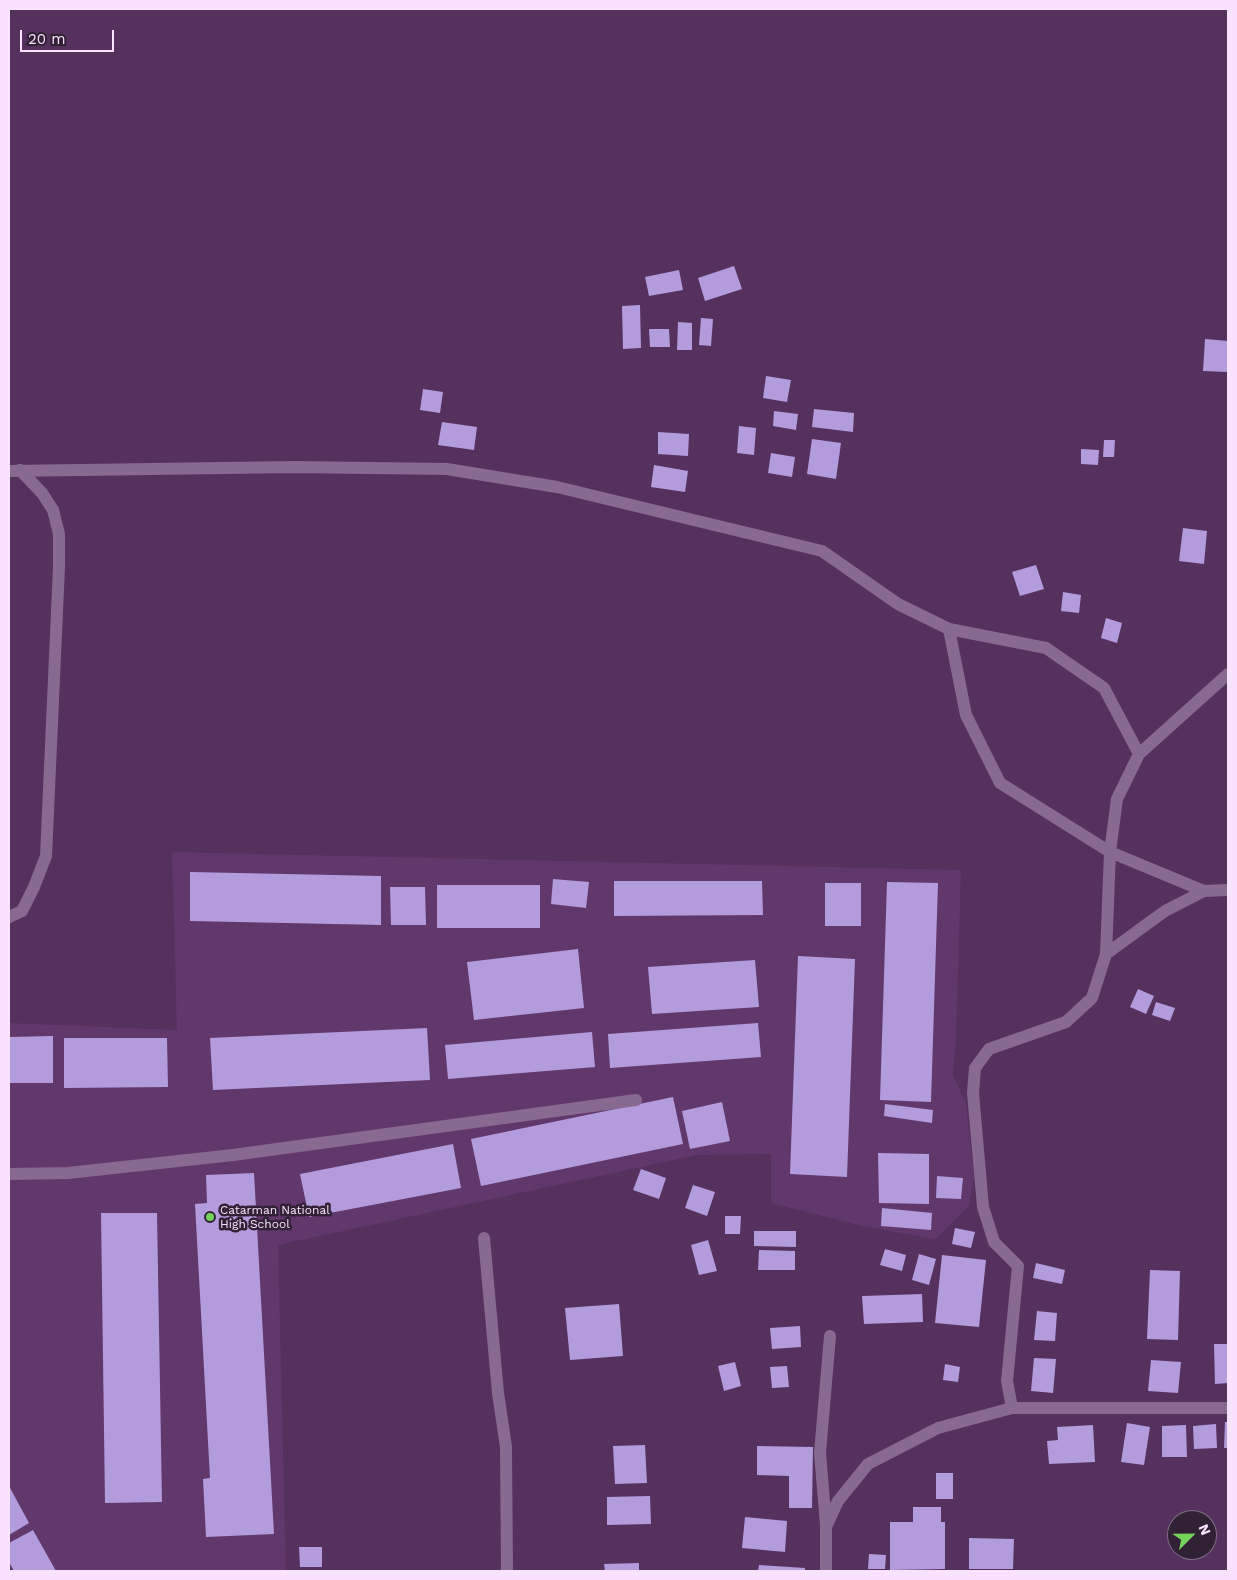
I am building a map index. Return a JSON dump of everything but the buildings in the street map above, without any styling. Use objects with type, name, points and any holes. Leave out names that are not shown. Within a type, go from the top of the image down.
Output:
[{"type":"street","points":[[14,470],[294,467],[447,468],[548,485],[822,551],[898,604],[949,629],[1046,648],[1104,688],[1139,754]]},
{"type":"street","points":[[9,917],[22,911],[46,856],[59,567],[59,534],[53,510],[42,493],[14,470]]},
{"type":"street","points":[[949,629],[966,715],[1000,783],[1110,852],[1204,890],[1228,890]]},
{"type":"street","points":[[1012,1408],[1007,1381],[1018,1266],[994,1242],[984,1207],[974,1093],[975,1068],[989,1049],[1066,1022],[1092,998],[1106,954],[1110,852],[1117,799],[1139,754],[1228,674]]},
{"type":"street","points":[[1106,954],[1165,911],[1204,890]]},
{"type":"street","points":[[9,1174],[68,1173],[233,1155],[636,1100]]},
{"type":"street","points":[[484,1238],[498,1393],[506,1447],[507,1571]]},
{"type":"street","points":[[826,1571],[826,1527],[820,1453],[830,1336]]},
{"type":"street","points":[[826,1527],[838,1501],[868,1464],[938,1428],[1012,1408],[1228,1408]]},
{"type":"shaded area","name":"Catarman National High School","points":[[172,852],[961,870],[956,1037],[953,1075],[966,1104],[974,1176],[969,1206],[936,1239],[867,1227],[771,1203],[771,1154],[697,1155],[278,1245],[286,1571],[9,1571],[9,1023],[177,1030]]},
{"type":"place","name":"Catarman National High School","points":[[210,1217]]}]
